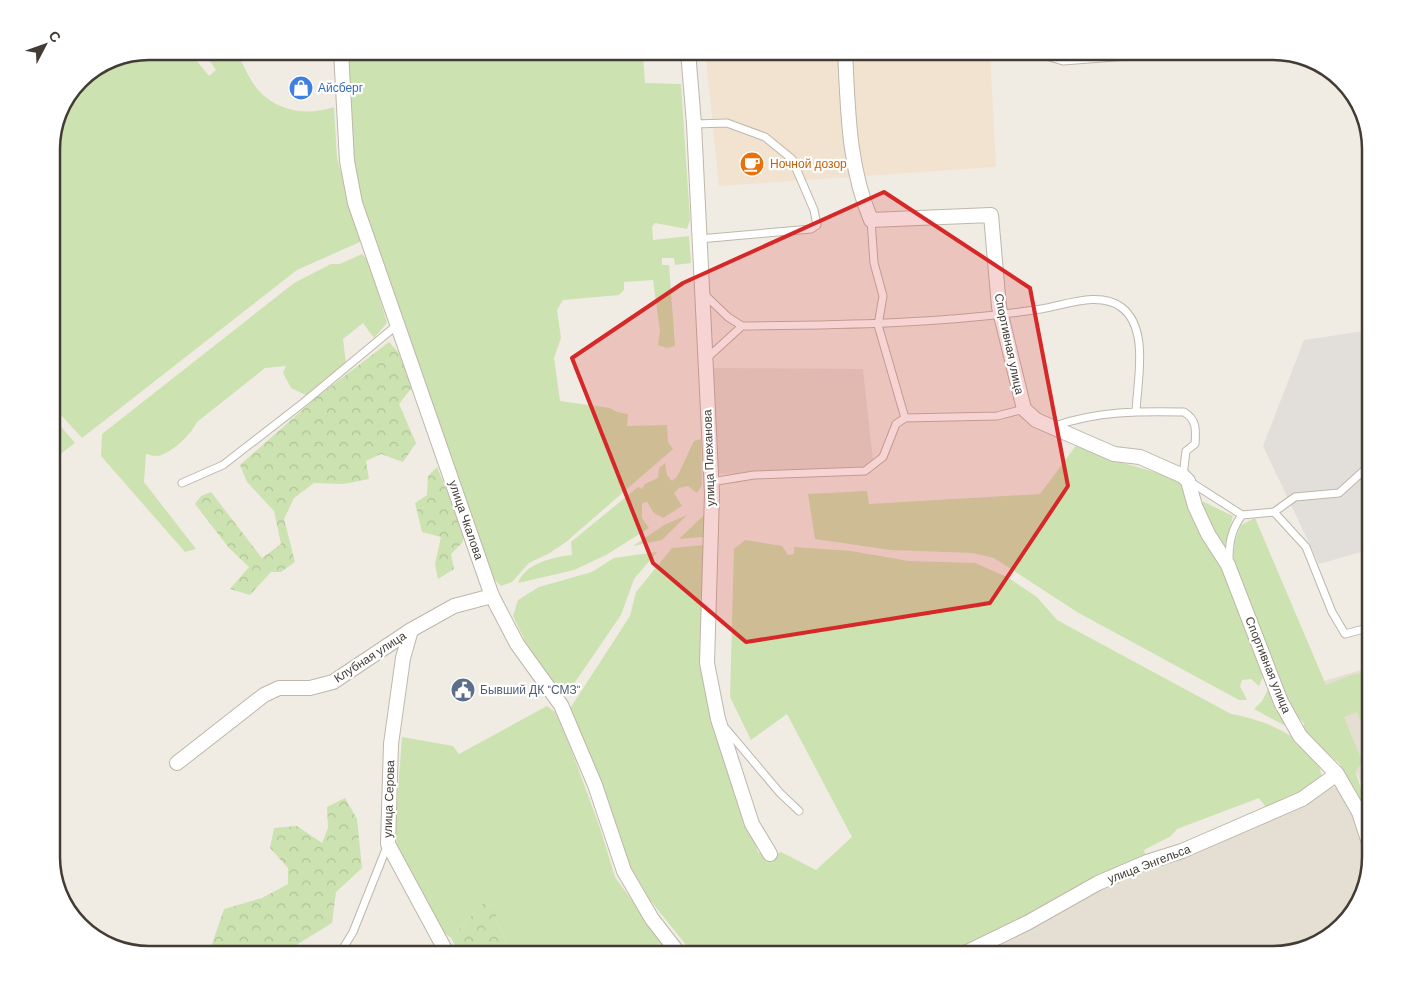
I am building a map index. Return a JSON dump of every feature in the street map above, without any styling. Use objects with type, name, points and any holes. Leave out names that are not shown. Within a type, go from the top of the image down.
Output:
[{"type":"street","name":"улица Чкалова","points":[[342,60],[348,169],[363,227],[492,596],[517,644],[560,705],[595,785],[624,871],[652,919],[673,946]]},
{"type":"street","name":"улица Плеханова","points":[[689,60],[694,124],[711,482],[707,663],[718,719],[752,824],[770,854]]},
{"type":"street","points":[[846,60],[852,157],[860,194],[871,220]]},
{"type":"street","name":"Спортивная улица","points":[[871,220],[991,215],[994,266],[1001,314],[1024,409],[1036,420],[1054,426],[1114,454],[1140,457],[1186,478],[1195,506],[1208,534],[1228,565],[1281,702],[1300,736],[1337,774],[1359,812],[1362,821]]},
{"type":"street","name":"Клубная улица","points":[[177,763],[264,695],[279,688],[310,688],[333,682],[411,630],[454,606],[492,596]]},
{"type":"street","name":"улица Серова","points":[[411,630],[403,658],[391,744],[388,844],[443,946]]},
{"type":"street","name":"улица Энгельса","points":[[980,946],[1026,924],[1098,883],[1147,862],[1191,848],[1302,799],[1337,774]]},
{"type":"lane","points":[[1060,60],[1076,60]]},
{"type":"lane","points":[[694,124],[727,123],[765,137],[792,159],[814,210],[817,225],[811,230],[700,239]]},
{"type":"lane","points":[[871,220],[874,263],[883,296],[878,325],[905,418]]},
{"type":"lane","points":[[702,292],[728,317],[742,326],[878,325],[1001,314],[1090,300],[1108,300],[1122,308],[1132,319],[1141,365],[1136,386],[1136,412]]},
{"type":"lane","points":[[182,483],[223,465],[303,403],[397,325]]},
{"type":"lane","points":[[705,360],[742,326]]},
{"type":"lane","points":[[711,482],[754,475],[865,471],[883,457],[896,424],[905,418],[997,416],[1024,409]]},
{"type":"lane","points":[[1054,426],[1074,419],[1136,412],[1184,412],[1191,417],[1196,428],[1195,444],[1186,451],[1186,478],[1242,515],[1274,512],[1295,497],[1339,493],[1362,472]]},
{"type":"lane","points":[[1274,512],[1306,547],[1332,612],[1345,634],[1362,629]]},
{"type":"lane","points":[[1228,565],[1229,540],[1234,526],[1242,515]]},
{"type":"lane","points":[[718,719],[780,793],[799,811]]},
{"type":"lane","points":[[344,946],[353,932],[388,844]]},
{"type":"highlighted area","points":[[884,192],[1030,288],[1068,486],[990,603],[746,642],[653,563],[572,358],[683,283]]},
{"type":"shaded area","points":[[706,60],[990,60],[996,167],[719,186]]},
{"type":"shaded area","points":[[1362,331],[1362,552],[1319,564],[1263,446],[1304,340]]},
{"type":"shaded area","points":[[710,368],[863,369],[874,470],[712,474]]},
{"type":"shaded area","points":[[1362,670],[1362,786],[1324,681]]},
{"type":"shaded area","points":[[1317,785],[1347,790],[1362,838],[1359,880],[1347,907],[1323,931],[1296,943],[1273,946],[967,946],[1075,890],[1182,851]]},
{"type":"green space","points":[[149,60],[195,60],[209,76],[216,70],[209,60],[241,60],[259,91],[276,104],[285,108],[304,111],[324,110],[334,107],[337,158],[355,223],[362,241],[297,270],[82,438],[60,414],[60,143],[65,120],[75,99],[99,75],[126,63]]},
{"type":"green space","points":[[348,60],[643,60],[645,83],[681,84],[690,220],[687,229],[655,223],[652,227],[653,240],[689,236],[691,263],[675,265],[674,258],[662,258],[662,265],[669,265],[675,346],[667,348],[658,345],[660,331],[653,280],[624,282],[624,290],[619,295],[563,300],[557,310],[561,338],[554,358],[560,401],[610,408],[617,412],[628,414],[627,426],[667,425],[668,442],[673,449],[566,542],[548,554],[529,563],[512,582],[501,586],[494,579],[362,204],[354,167]]},
{"type":"green space","points":[[362,254],[369,261],[387,323],[374,338],[363,323],[343,339],[346,363],[306,395],[291,388],[283,373],[286,366],[265,368],[197,422],[187,436],[173,449],[160,456],[146,454],[144,482],[196,549],[185,552],[101,456],[102,434],[294,283],[331,264],[340,264]]},
{"type":"green space","points":[[389,342],[398,352],[413,386],[399,404],[416,443],[403,462],[381,454],[366,461],[369,479],[344,484],[314,483],[294,498],[284,519],[295,562],[281,572],[271,572],[250,595],[230,589],[249,567],[229,548],[195,504],[201,496],[211,492],[262,558],[281,544],[274,511],[247,482],[240,465],[317,397]]},
{"type":"green space","points":[[60,426],[75,443],[60,454]]},
{"type":"green space","points":[[701,439],[702,485],[697,493],[688,486],[679,488],[674,493],[682,506],[663,518],[654,513],[647,502],[642,503],[642,518],[649,528],[606,555],[574,570],[518,583],[527,570],[533,566],[549,559],[572,555],[571,542],[638,487],[642,489],[645,484],[658,478],[659,468],[665,463],[667,475],[672,481],[677,477],[694,441]]},
{"type":"green space","points":[[1078,443],[1113,460],[1175,478],[1185,489],[1226,570],[1261,660],[1263,677],[1259,686],[1251,679],[1242,680],[1240,686],[1247,700],[1239,700],[1077,612],[994,558],[972,553],[891,550],[815,539],[808,494],[867,491],[869,504],[1040,494]]},
{"type":"green space","points":[[437,467],[465,535],[462,543],[451,554],[454,569],[438,579],[435,564],[441,537],[422,532],[415,503],[427,495],[428,476]]},
{"type":"green space","points":[[1198,502],[1204,502],[1233,516],[1224,548],[1217,541]]},
{"type":"green space","points":[[687,515],[662,540],[633,546],[664,525]]},
{"type":"green space","points":[[704,515],[705,531],[703,537],[679,539]]},
{"type":"green space","points":[[1255,518],[1326,685],[1352,675],[1362,673],[1362,724],[1357,712],[1344,717],[1362,762],[1356,773],[1362,792],[1362,805],[1339,763],[1304,733],[1304,723],[1301,720],[1295,721],[1233,564],[1235,541],[1241,525]]},
{"type":"green space","points":[[745,540],[782,546],[788,555],[794,554],[794,547],[851,551],[909,561],[975,563],[1007,577],[1037,597],[1057,620],[1231,714],[1259,721],[1288,734],[1301,743],[1311,754],[1319,766],[1322,779],[1317,785],[1268,810],[1259,798],[1177,829],[1171,836],[1144,850],[1146,857],[1021,921],[967,946],[687,946],[650,900],[622,852],[594,763],[569,710],[630,616],[636,592],[672,548],[704,545],[702,633],[721,748],[758,852],[769,858],[781,852],[816,870],[852,837],[787,714],[751,740],[730,697],[734,549]]},
{"type":"green space","points":[[657,552],[634,579],[621,615],[573,685],[560,693],[525,641],[513,616],[518,600],[539,587],[592,572],[614,558]]},
{"type":"green space","points":[[1271,684],[1291,729],[1254,709],[1262,701]]},
{"type":"green space","points":[[547,706],[555,712],[570,746],[600,828],[615,877],[665,946],[508,946],[496,920],[496,907],[483,903],[451,938],[442,931],[398,850],[395,832],[402,737],[453,746],[459,754]]},
{"type":"green space","points":[[345,798],[357,819],[362,868],[336,892],[332,923],[295,946],[211,946],[224,909],[262,898],[288,884],[288,868],[270,848],[274,828],[297,826],[322,843],[328,828],[327,807]]},
{"type":"green space","points":[[483,903],[496,907],[496,920],[508,946],[455,946],[451,938]]},
{"type":"place","name":"Айсберг","points":[[301,88]]},
{"type":"place","name":"Ночной дозор","points":[[752,164]]},
{"type":"place","name":"Бывший ДК \"СМЗ\"","points":[[463,690]]}]
